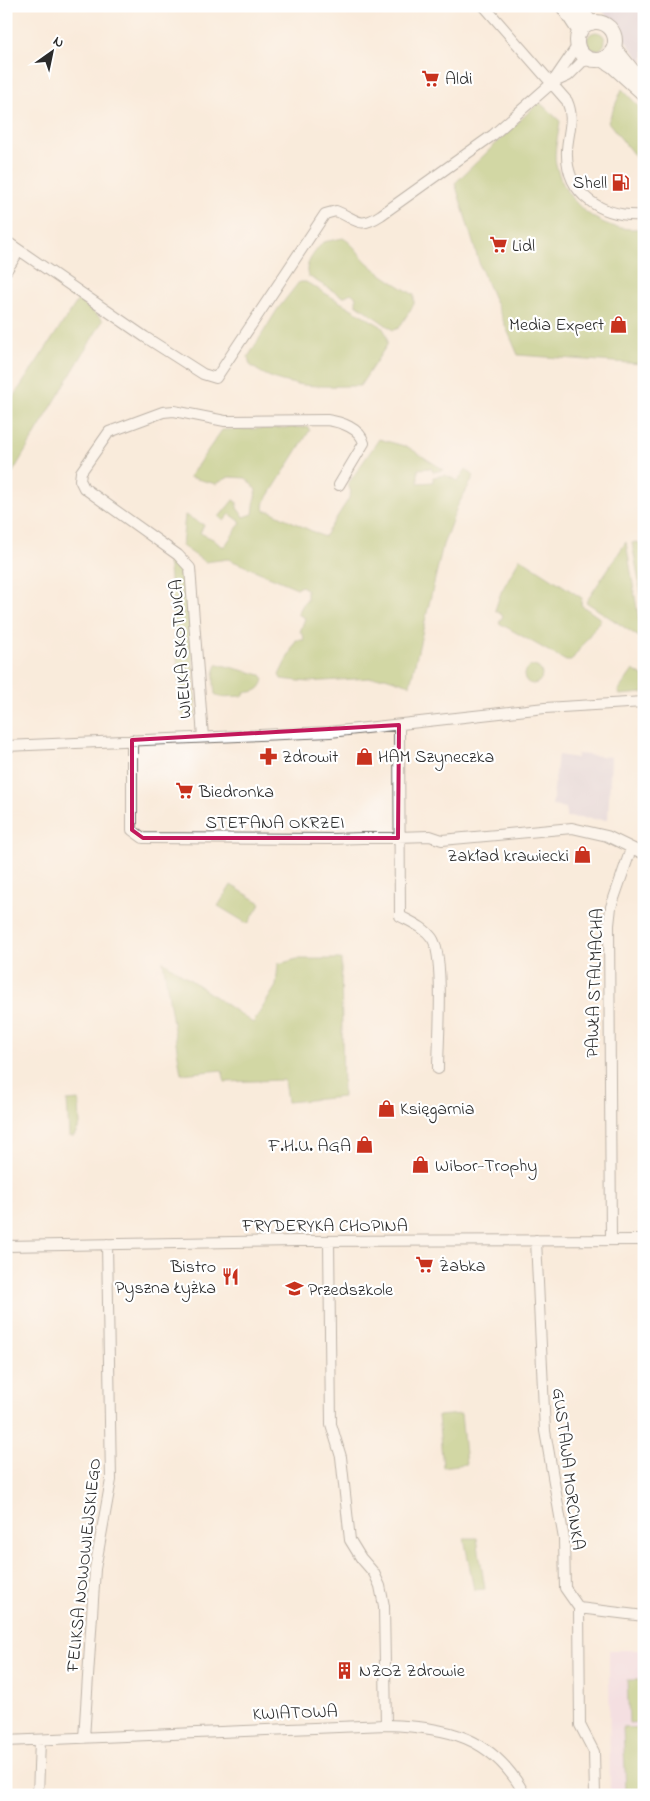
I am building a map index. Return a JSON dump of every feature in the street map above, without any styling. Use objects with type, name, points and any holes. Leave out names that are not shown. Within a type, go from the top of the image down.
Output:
[{"type":"main road","points":[[563,6],[579,39],[582,53],[613,66],[644,94]]},
{"type":"main road","points":[[577,6],[591,23]]},
{"type":"main road","points":[[579,39],[591,23]]},
{"type":"main road","points":[[591,23],[602,23],[610,28],[615,38],[614,48],[609,55],[596,59]]},
{"type":"main road","points":[[614,48],[644,85]]},
{"type":"street","points":[[484,6],[567,101],[572,112],[567,151],[568,165],[578,188],[586,198],[598,207],[613,213],[644,215]]},
{"type":"street","points":[[552,83],[579,39]]},
{"type":"street","points":[[6,241],[18,251],[203,374],[216,378],[325,214],[336,211],[360,224],[371,221],[475,150],[552,83],[568,76],[582,62],[596,59]]},
{"type":"street","points":[[6,270],[18,251]]},
{"type":"street","name":"WIELKA SKOTNICA","points":[[203,737],[190,568],[178,555],[84,488],[80,480],[80,472],[109,432],[163,412],[174,411],[226,421],[327,420],[340,422],[360,434],[364,443],[339,485]]},
{"type":"street","name":"WIELKA SKOTNICA","points":[[6,746],[330,732],[545,708],[644,702]]},
{"type":"street","points":[[399,725],[398,838],[400,916],[421,927],[433,939],[439,965],[438,1069]]},
{"type":"street","name":"STEFANA OKRZEI","points":[[132,740],[132,830],[143,838],[398,838]]},
{"type":"street","points":[[398,838],[430,836],[442,840],[572,828],[607,836],[644,854]]},
{"type":"street","name":"PAWŁA STALMACHA","points":[[611,1240],[609,925],[611,907],[631,849]]},
{"type":"street","points":[[329,1240],[331,1424],[340,1457],[350,1540],[361,1558],[374,1572],[380,1586],[384,1606],[386,1725]]},
{"type":"street","name":"FRYDERYKA CHOPINA","points":[[6,1246],[329,1240],[644,1240]]},
{"type":"street","name":"GUSTAWA MORCINKA","points":[[536,1240],[545,1431],[564,1539],[565,1588],[579,1608]]},
{"type":"street","name":"FELIKSA NOWOWIEJSKIEGO","points":[[84,1738],[95,1569],[111,1480],[107,1244]]},
{"type":"street","points":[[595,1795],[594,1752],[580,1725],[579,1608],[644,1616]]},
{"type":"street","name":"KWIATOWA","points":[[6,1741],[386,1725],[430,1727],[464,1736],[495,1758],[525,1795]]},
{"type":"street","points":[[38,1795],[40,1740]]},
{"type":"highlighted area","points":[[399,725],[398,838],[143,838],[132,830],[132,740]]},
{"type":"shaded area","points":[[599,6],[644,6],[644,65]]},
{"type":"shaded area","points":[[577,754],[611,757],[608,820],[566,817],[566,808],[552,806],[558,755],[577,758]]},
{"type":"shaded area","points":[[609,1650],[644,1650],[644,1795],[610,1795]]},
{"type":"green space","points":[[592,32],[600,32],[605,37],[603,48],[592,50],[587,45],[587,37]]},
{"type":"green space","points":[[622,89],[644,112],[644,168],[608,122]]},
{"type":"green space","points":[[539,102],[560,121],[556,164],[560,178],[567,191],[577,203],[600,221],[629,229],[644,228],[642,364],[518,355],[481,269],[455,183]]},
{"type":"green space","points":[[343,238],[373,268],[414,295],[414,304],[399,328],[393,330],[356,304],[356,297],[351,293],[343,297],[308,276],[307,267],[309,262],[323,242]]},
{"type":"green space","points":[[299,282],[306,282],[381,326],[384,330],[387,337],[387,345],[360,386],[317,386],[288,383],[262,373],[250,365],[248,357],[277,310]]},
{"type":"green space","points":[[78,300],[103,320],[10,477],[6,479],[6,408]]},
{"type":"green space","points":[[307,427],[310,430],[263,505],[265,511],[270,511],[324,537],[348,500],[351,492],[348,484],[379,439],[408,447],[444,470],[433,472],[431,468],[418,469],[418,483],[433,482],[433,477],[445,475],[458,481],[466,469],[474,476],[457,507],[443,545],[410,685],[385,677],[308,682],[281,679],[279,675],[296,640],[304,640],[303,634],[300,632],[305,618],[298,614],[304,602],[307,601],[307,590],[302,586],[297,588],[228,559],[205,562],[182,546],[185,515],[204,525],[200,533],[213,539],[221,546],[225,546],[241,522],[230,514],[224,521],[219,517],[233,500],[237,502],[237,508],[244,517],[253,514],[256,490],[246,478],[229,477],[216,484],[189,477],[222,430]]},
{"type":"green space","points":[[626,542],[627,548],[642,639],[586,602]]},
{"type":"green space","points":[[636,542],[644,545],[644,609],[632,543]]},
{"type":"green space","points":[[168,558],[174,558],[187,574],[196,711],[195,716],[191,719],[185,718],[182,714]]},
{"type":"green space","points":[[520,558],[582,598],[581,605],[601,619],[571,661],[566,661],[499,623],[503,616],[495,610],[501,592]]},
{"type":"green space","points":[[218,664],[261,675],[264,679],[263,683],[257,690],[244,692],[244,696],[219,697],[215,694],[214,682],[214,674]]},
{"type":"green space","points":[[533,666],[539,669],[542,675],[539,681],[533,684],[527,681],[524,675],[527,669]]},
{"type":"green space","points":[[633,670],[644,677],[644,693],[620,695],[618,691]]},
{"type":"green space","points":[[231,885],[261,903],[248,924],[218,906]]},
{"type":"green space","points":[[297,959],[341,959],[343,1097],[287,1102],[284,1080],[225,1082],[222,1070],[181,1074],[163,961],[253,1023],[276,986],[278,964]]},
{"type":"green space","points":[[79,1100],[80,1125],[74,1136],[69,1136],[67,1101]]},
{"type":"green space","points":[[461,1414],[466,1464],[443,1467],[438,1416]]},
{"type":"green space","points":[[464,1538],[477,1538],[485,1589],[474,1590]]},
{"type":"green space","points":[[627,1680],[644,1680],[644,1722],[629,1723]]},
{"type":"green space","points":[[644,1727],[644,1789],[626,1790],[623,1728]]},
{"type":"place","name":"Aldi","points":[[431,78]]},
{"type":"place","name":"Shell","points":[[621,182]]},
{"type":"place","name":"Lidl","points":[[498,245]]},
{"type":"place","name":"Media Expert","points":[[618,324]]},
{"type":"place","name":"Zdrowit","points":[[268,756]]},
{"type":"place","name":"HAM Szyneczka","points":[[364,756]]},
{"type":"place","name":"Biedronka","points":[[185,791]]},
{"type":"place","name":"Zakład krawiecki","points":[[583,855]]},
{"type":"place","name":"Księgarnia","points":[[386,1108]]},
{"type":"place","name":"F.H.U. AGA","points":[[365,1145]]},
{"type":"place","name":"Wibor-Trophy","points":[[421,1165]]},
{"type":"place","name":"Żabka","points":[[425,1265]]},
{"type":"place","name":"Bistro Pyszna Łyżka","points":[[230,1276]]},
{"type":"place","name":"Przedszkole","points":[[294,1289]]},
{"type":"place","name":"NZOZ Zdrowie","points":[[345,1670]]}]
